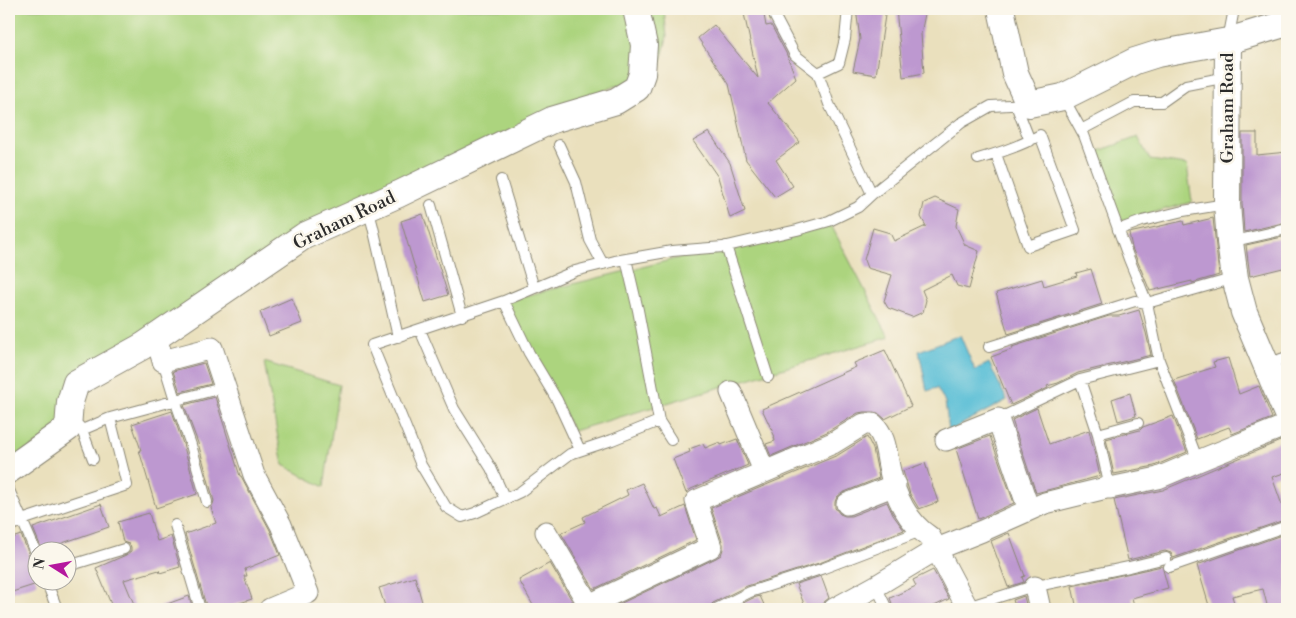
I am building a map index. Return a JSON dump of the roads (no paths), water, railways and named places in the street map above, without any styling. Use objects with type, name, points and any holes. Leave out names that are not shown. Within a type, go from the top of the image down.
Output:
[{"type":"street","name":"Graham Road","points":[[9,470],[76,423],[70,402],[76,383],[143,346],[304,236],[399,194],[552,120],[616,101],[638,88],[642,74],[644,45],[636,9]]},
{"type":"street","points":[[1001,9],[1023,104]]},
{"type":"street","points":[[1228,41],[1287,23]]},
{"type":"street","name":"Graham Road","points":[[1023,104],[1063,97],[1135,61],[1157,54],[1228,41],[1227,204],[1234,278],[1244,312],[1277,361],[1287,414]]},
{"type":"street","points":[[156,337],[163,361],[212,348],[254,475],[281,525],[308,593],[270,609]]},
{"type":"street","points":[[731,392],[764,472]]},
{"type":"street","points":[[946,440],[998,419],[1029,510]]},
{"type":"street","points":[[546,532],[590,607],[711,547],[696,501],[833,443],[864,424],[873,424],[879,430],[887,450],[890,472],[902,507],[921,531],[930,537],[968,608]]},
{"type":"street","points":[[834,609],[937,549],[1045,503],[1158,478],[1287,425]]},
{"type":"street","points":[[847,504],[895,485]]},
{"type":"street","points":[[1035,587],[1040,609]]},
{"type":"lane","points":[[774,9],[775,17],[795,55],[818,73],[829,104],[872,194]]},
{"type":"lane","points":[[818,73],[839,63],[845,39],[848,9]]},
{"type":"lane","points":[[1228,41],[1234,9]]},
{"type":"lane","points":[[1081,130],[1134,102],[1162,102],[1186,85],[1228,77]]},
{"type":"lane","points":[[1063,97],[1081,130],[1146,303],[1159,360],[1198,461]]},
{"type":"lane","points":[[659,421],[570,454],[520,492],[462,517],[446,507],[421,465],[372,345],[504,301],[574,271],[672,251],[726,246],[829,221],[858,207],[961,123],[991,106],[1023,104],[1030,141]]},
{"type":"lane","points":[[978,159],[1030,141],[1040,135],[1075,230],[1028,246],[996,154]]},
{"type":"lane","points":[[559,145],[576,182],[590,240],[603,264]]},
{"type":"lane","points":[[501,180],[534,288]]},
{"type":"lane","points":[[1118,230],[1142,221],[1183,210],[1227,204]]},
{"type":"lane","points":[[431,205],[462,316]]},
{"type":"lane","points":[[368,208],[374,227],[398,337]]},
{"type":"lane","points":[[1230,242],[1287,229]]},
{"type":"lane","points":[[726,246],[768,377]]},
{"type":"lane","points":[[626,259],[638,310],[659,421],[671,440]]},
{"type":"lane","points":[[989,347],[1135,301],[1146,303],[1234,278]]},
{"type":"lane","points":[[504,301],[529,353],[557,400],[580,450]]},
{"type":"lane","points":[[420,330],[454,409],[490,468],[505,499]]},
{"type":"lane","points":[[998,419],[1080,380],[1159,360]]},
{"type":"lane","points":[[163,361],[207,502]]},
{"type":"lane","points":[[1080,380],[1098,434],[1110,488]]},
{"type":"lane","points":[[94,459],[76,423],[110,418],[225,387]]},
{"type":"lane","points":[[9,526],[127,485],[110,418]]},
{"type":"lane","points":[[1098,434],[1138,422]]},
{"type":"lane","points":[[9,490],[31,540]]},
{"type":"lane","points":[[175,526],[200,609]]},
{"type":"lane","points":[[968,608],[1035,587],[1130,567],[1167,562],[1287,526]]},
{"type":"lane","points":[[716,609],[750,592],[824,568],[921,531]]},
{"type":"lane","points":[[78,563],[124,548]]},
{"type":"lane","points":[[876,586],[887,609]]},
{"type":"lane","points":[[50,590],[57,609]]},
{"type":"water","points":[[960,335],[975,370],[989,363],[1007,400],[949,431],[945,402],[937,388],[927,391],[919,351]]}]
